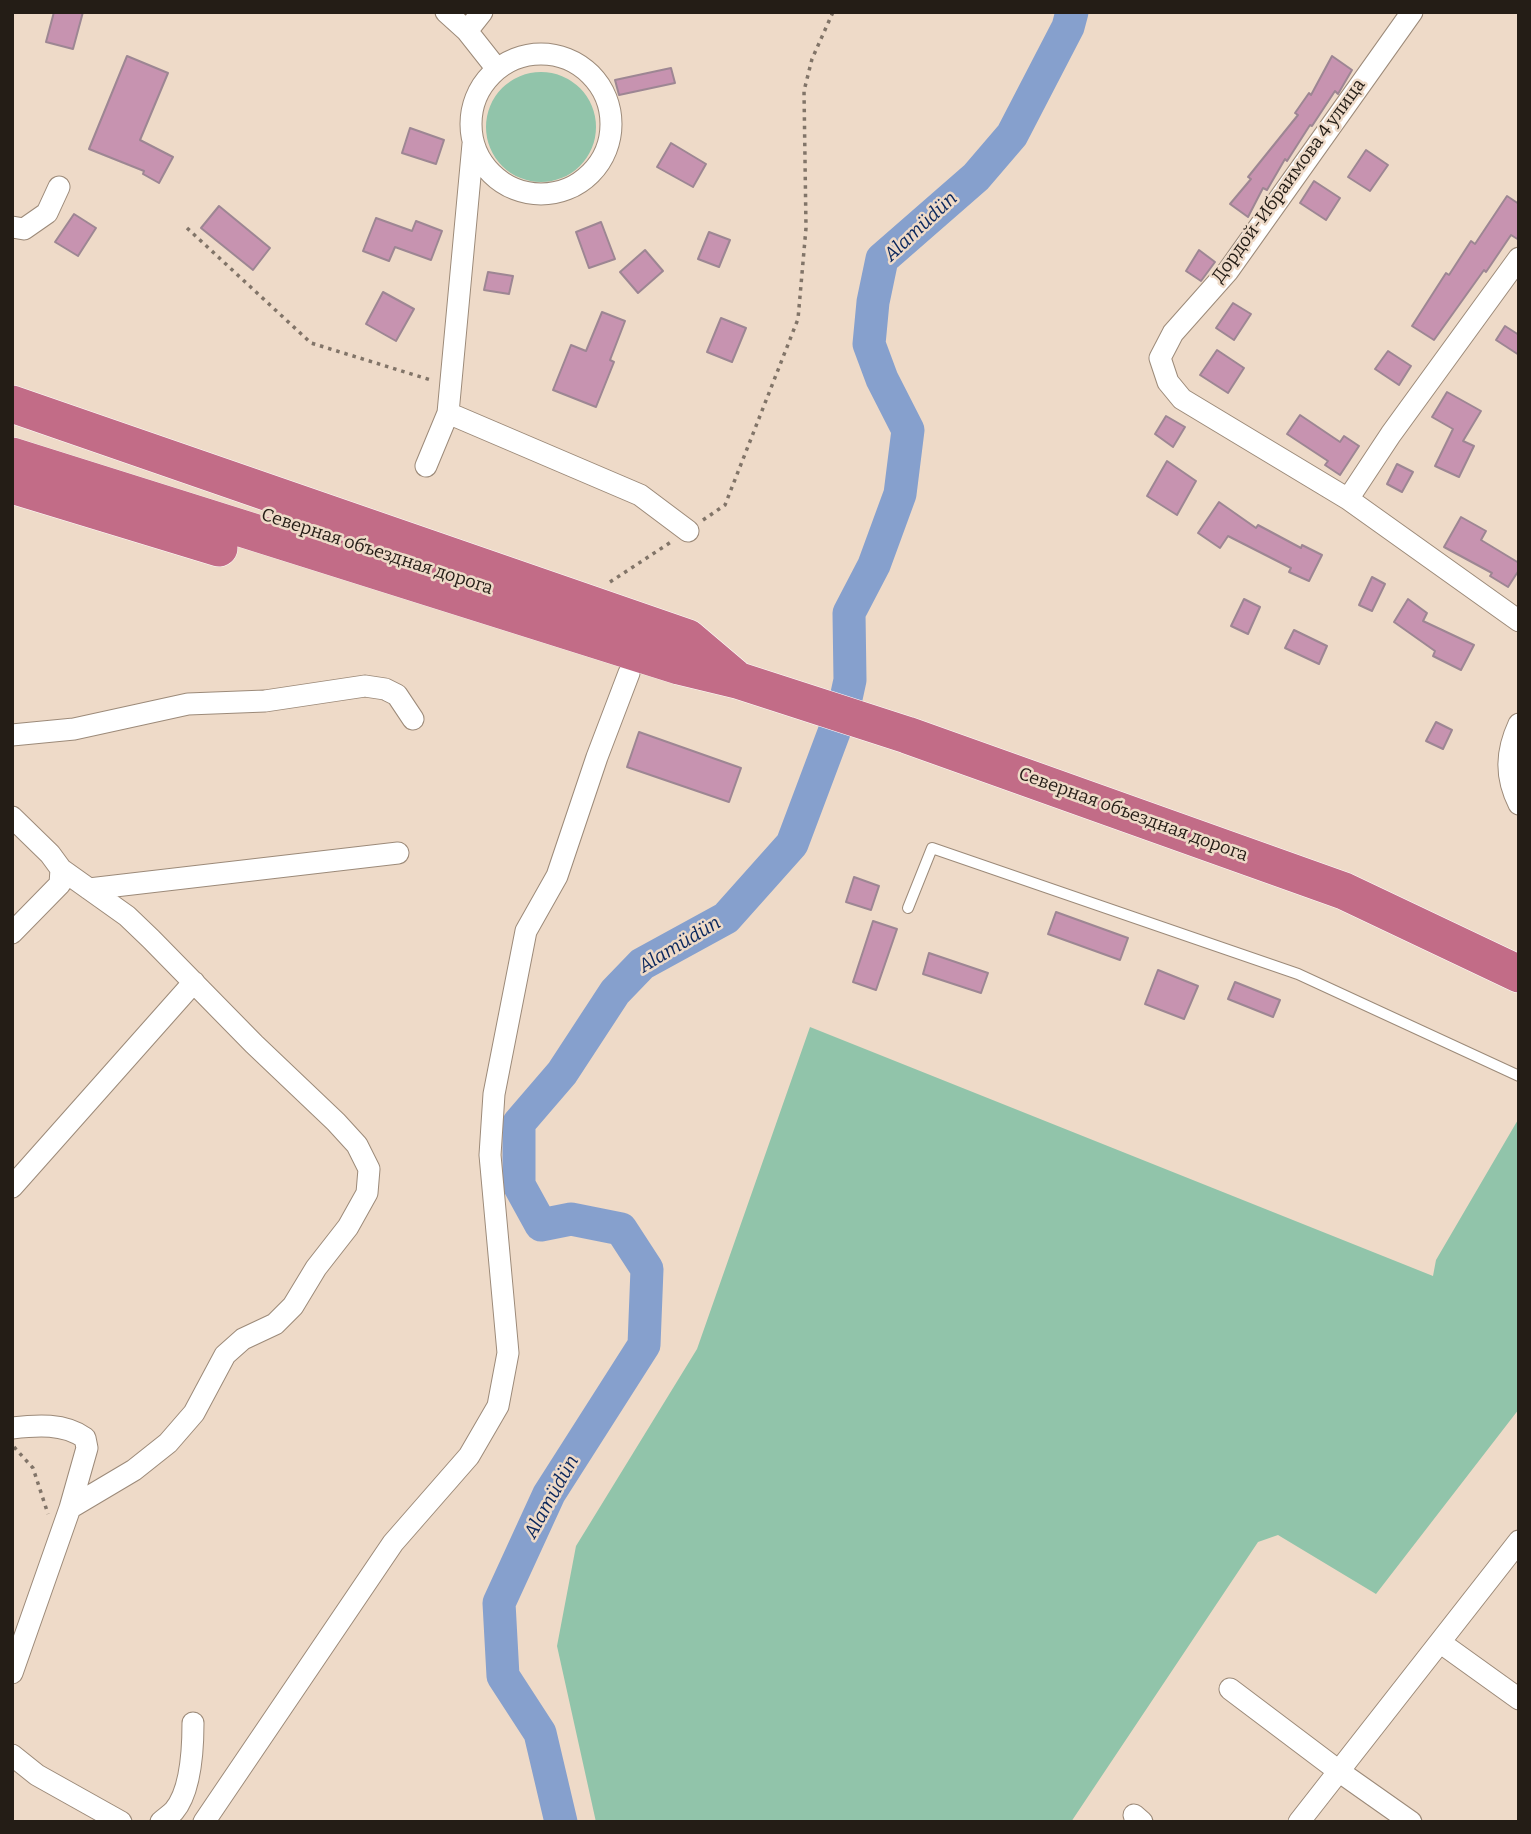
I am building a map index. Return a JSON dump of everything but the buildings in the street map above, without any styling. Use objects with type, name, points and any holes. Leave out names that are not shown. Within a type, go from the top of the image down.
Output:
[{"type":"highway","points":[[12,404],[688,638],[747,684]]},
{"type":"highway","name":"Северная объездная дорога","points":[[12,434],[685,651],[747,684]]},
{"type":"highway","name":"Северная объездная дорога","points":[[12,456],[678,666],[747,684],[907,735],[1344,891],[1519,974]]},
{"type":"highway","points":[[12,485],[629,673],[747,684]]},
{"type":"street","points":[[446,12],[467,31],[497,69]]},
{"type":"street","points":[[467,31],[482,12]]},
{"type":"street","name":"Дордой-Ибраимова 4 улица","points":[[1412,12],[1228,271],[1173,333],[1160,358],[1167,382],[1182,399],[1348,499],[1519,621]]},
{"type":"street","points":[[426,466],[449,413],[473,142],[471,118],[478,93],[497,69],[519,57],[551,54],[580,65],[602,88],[610,111],[612,126],[607,150],[597,167],[579,184],[566,190],[534,194],[510,187],[498,180],[485,166],[473,142]]},
{"type":"street","points":[[12,226],[24,229],[47,213],[59,187]]},
{"type":"street","points":[[1348,499],[1519,258]]},
{"type":"street","points":[[449,413],[640,495],[688,531]]},
{"type":"street","points":[[204,1822],[393,1543],[470,1456],[498,1406],[508,1353],[490,1155],[494,1094],[526,931],[557,876],[629,673]]},
{"type":"street","points":[[12,735],[74,729],[188,704],[265,701],[365,686],[385,688],[397,695],[414,719]]},
{"type":"street","points":[[1519,724],[1507,765],[1513,792],[1519,804]]},
{"type":"street","points":[[12,817],[50,854],[61,869],[127,916],[336,1122],[356,1145],[369,1169],[367,1193],[348,1227],[316,1268],[293,1306],[275,1324],[243,1339],[225,1355],[194,1413],[168,1443],[134,1470],[70,1508]]},
{"type":"street","points":[[89,889],[398,853]]},
{"type":"street","points":[[12,933],[60,884],[61,869]]},
{"type":"street","points":[[12,1187],[194,982]]},
{"type":"street","points":[[12,1429],[39,1425],[76,1432],[85,1438],[87,1448],[70,1508],[12,1673]]},
{"type":"street","points":[[1299,1822],[1519,1541]]},
{"type":"street","points":[[1441,1643],[1519,1699]]},
{"type":"street","points":[[1230,1689],[1339,1772],[1411,1822]]},
{"type":"street","points":[[161,1822],[176,1809],[183,1791],[193,1748],[193,1723]]},
{"type":"street","points":[[12,1755],[37,1775],[121,1822]]},
{"type":"lane","points":[[908,908],[932,848],[1298,974],[1519,1076]]},
{"type":"path","points":[[582,601],[725,505],[798,319],[806,228],[804,91],[812,60],[833,12]]},
{"type":"path","points":[[187,228],[312,343],[452,386]]},
{"type":"path","points":[[12,1446],[33,1468],[50,1522],[53,1556]]},
{"type":"green space","points":[[541,72],[562,77],[580,88],[591,106],[596,127],[591,148],[580,166],[562,177],[541,182],[520,177],[502,166],[491,148],[486,127],[491,106],[502,88],[520,77]]},
{"type":"green space","points":[[810,1027],[1433,1276],[1436,1260],[1519,1118],[1519,1409],[1376,1594],[1278,1535],[1258,1542],[1071,1822],[596,1822],[557,1646],[576,1546],[697,1349]]},
{"type":"waterway","name":"Alamüdün","points":[[561,1822],[540,1733],[503,1676],[499,1603],[549,1494],[644,1345],[647,1269],[621,1229],[571,1219],[541,1225],[519,1185],[519,1123],[562,1073],[615,992],[642,964],[726,918],[792,844],[845,703],[850,680],[849,613],[874,565],[900,494],[908,430],[882,379],[869,344],[873,302],[882,259],[976,177],[1012,135],[1068,27],[1072,12]]}]
